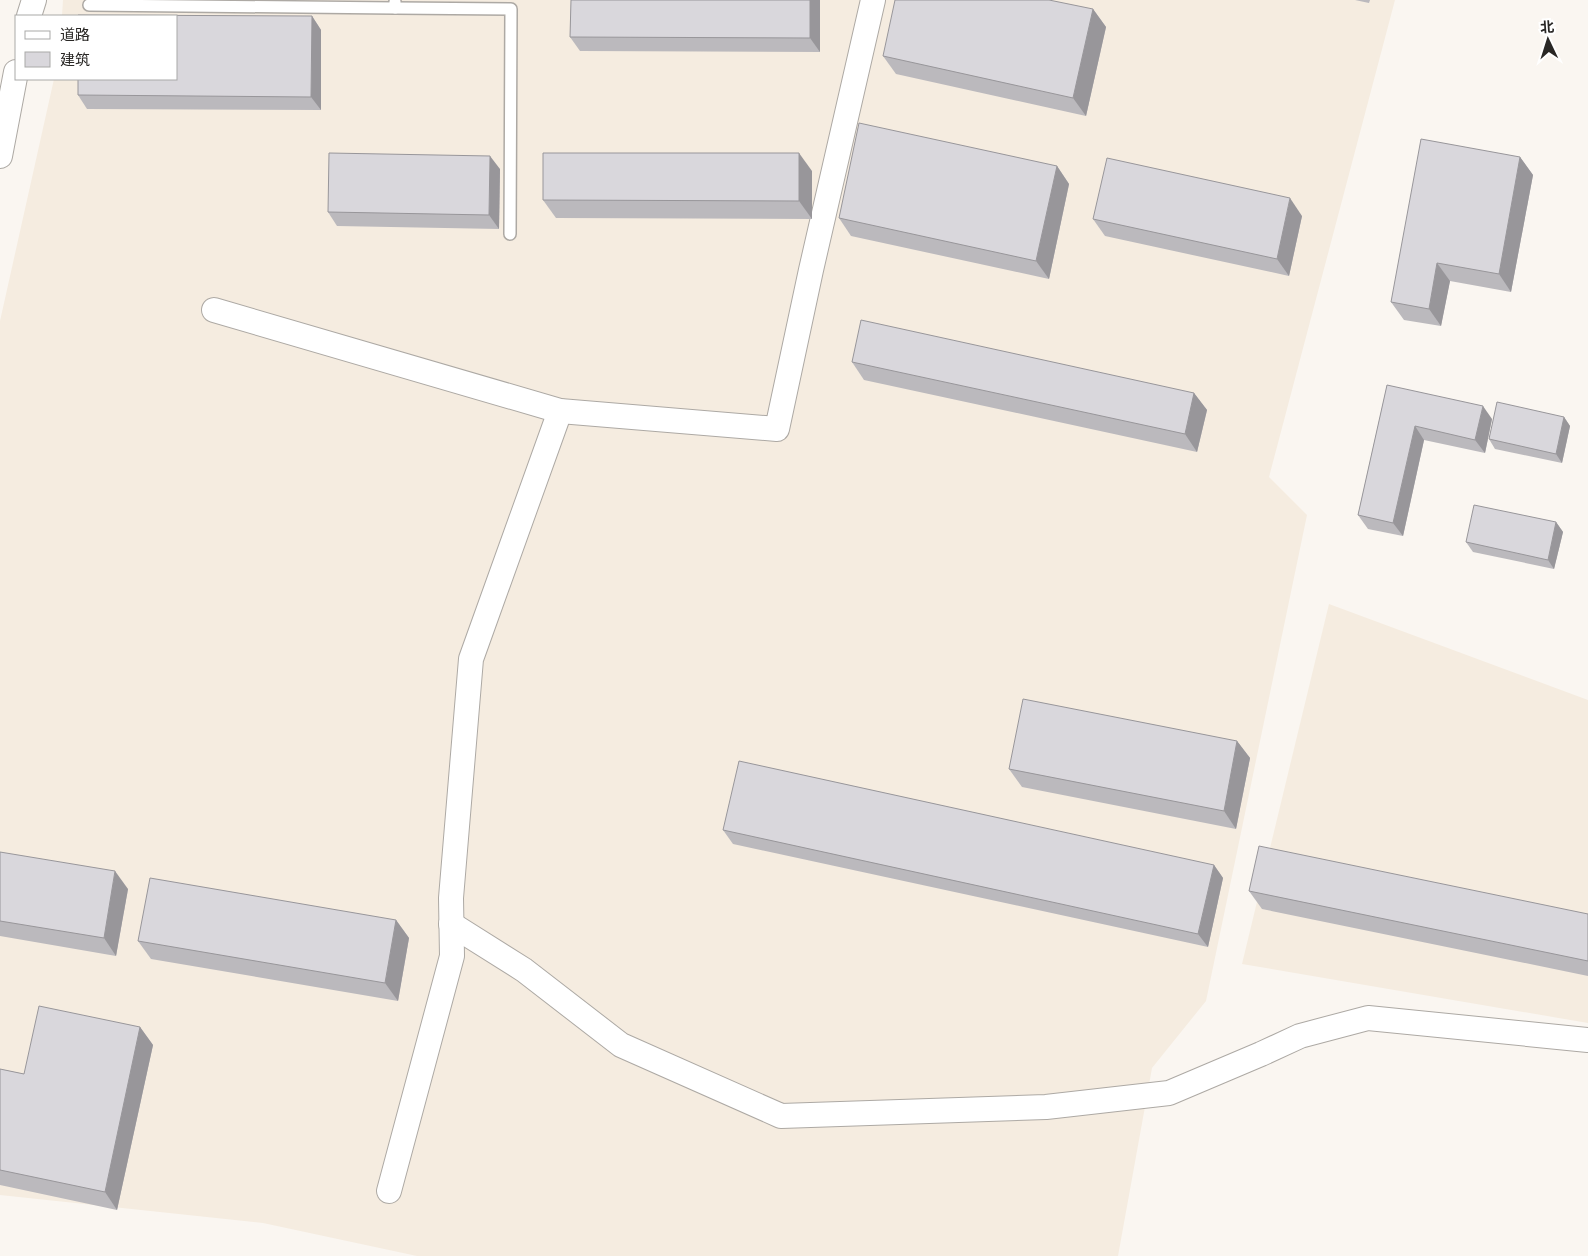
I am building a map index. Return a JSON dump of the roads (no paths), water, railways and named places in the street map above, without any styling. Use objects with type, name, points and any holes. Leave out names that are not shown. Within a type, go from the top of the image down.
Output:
[{"type":"street","points":[[29,15],[34,0]]},
{"type":"street","points":[[214,310],[560,411],[777,429],[810,270],[872,0]]},
{"type":"street","points":[[0,156],[15,77]]},
{"type":"street","points":[[389,1191],[452,956],[451,898],[470,660],[560,411]]},
{"type":"street","points":[[451,924],[524,970],[621,1044],[781,1116],[1046,1107],[1170,1093],[1300,1036],[1368,1018],[1588,1040]]},
{"type":"lane","points":[[89,5],[395,4],[511,9],[510,234]]}]
